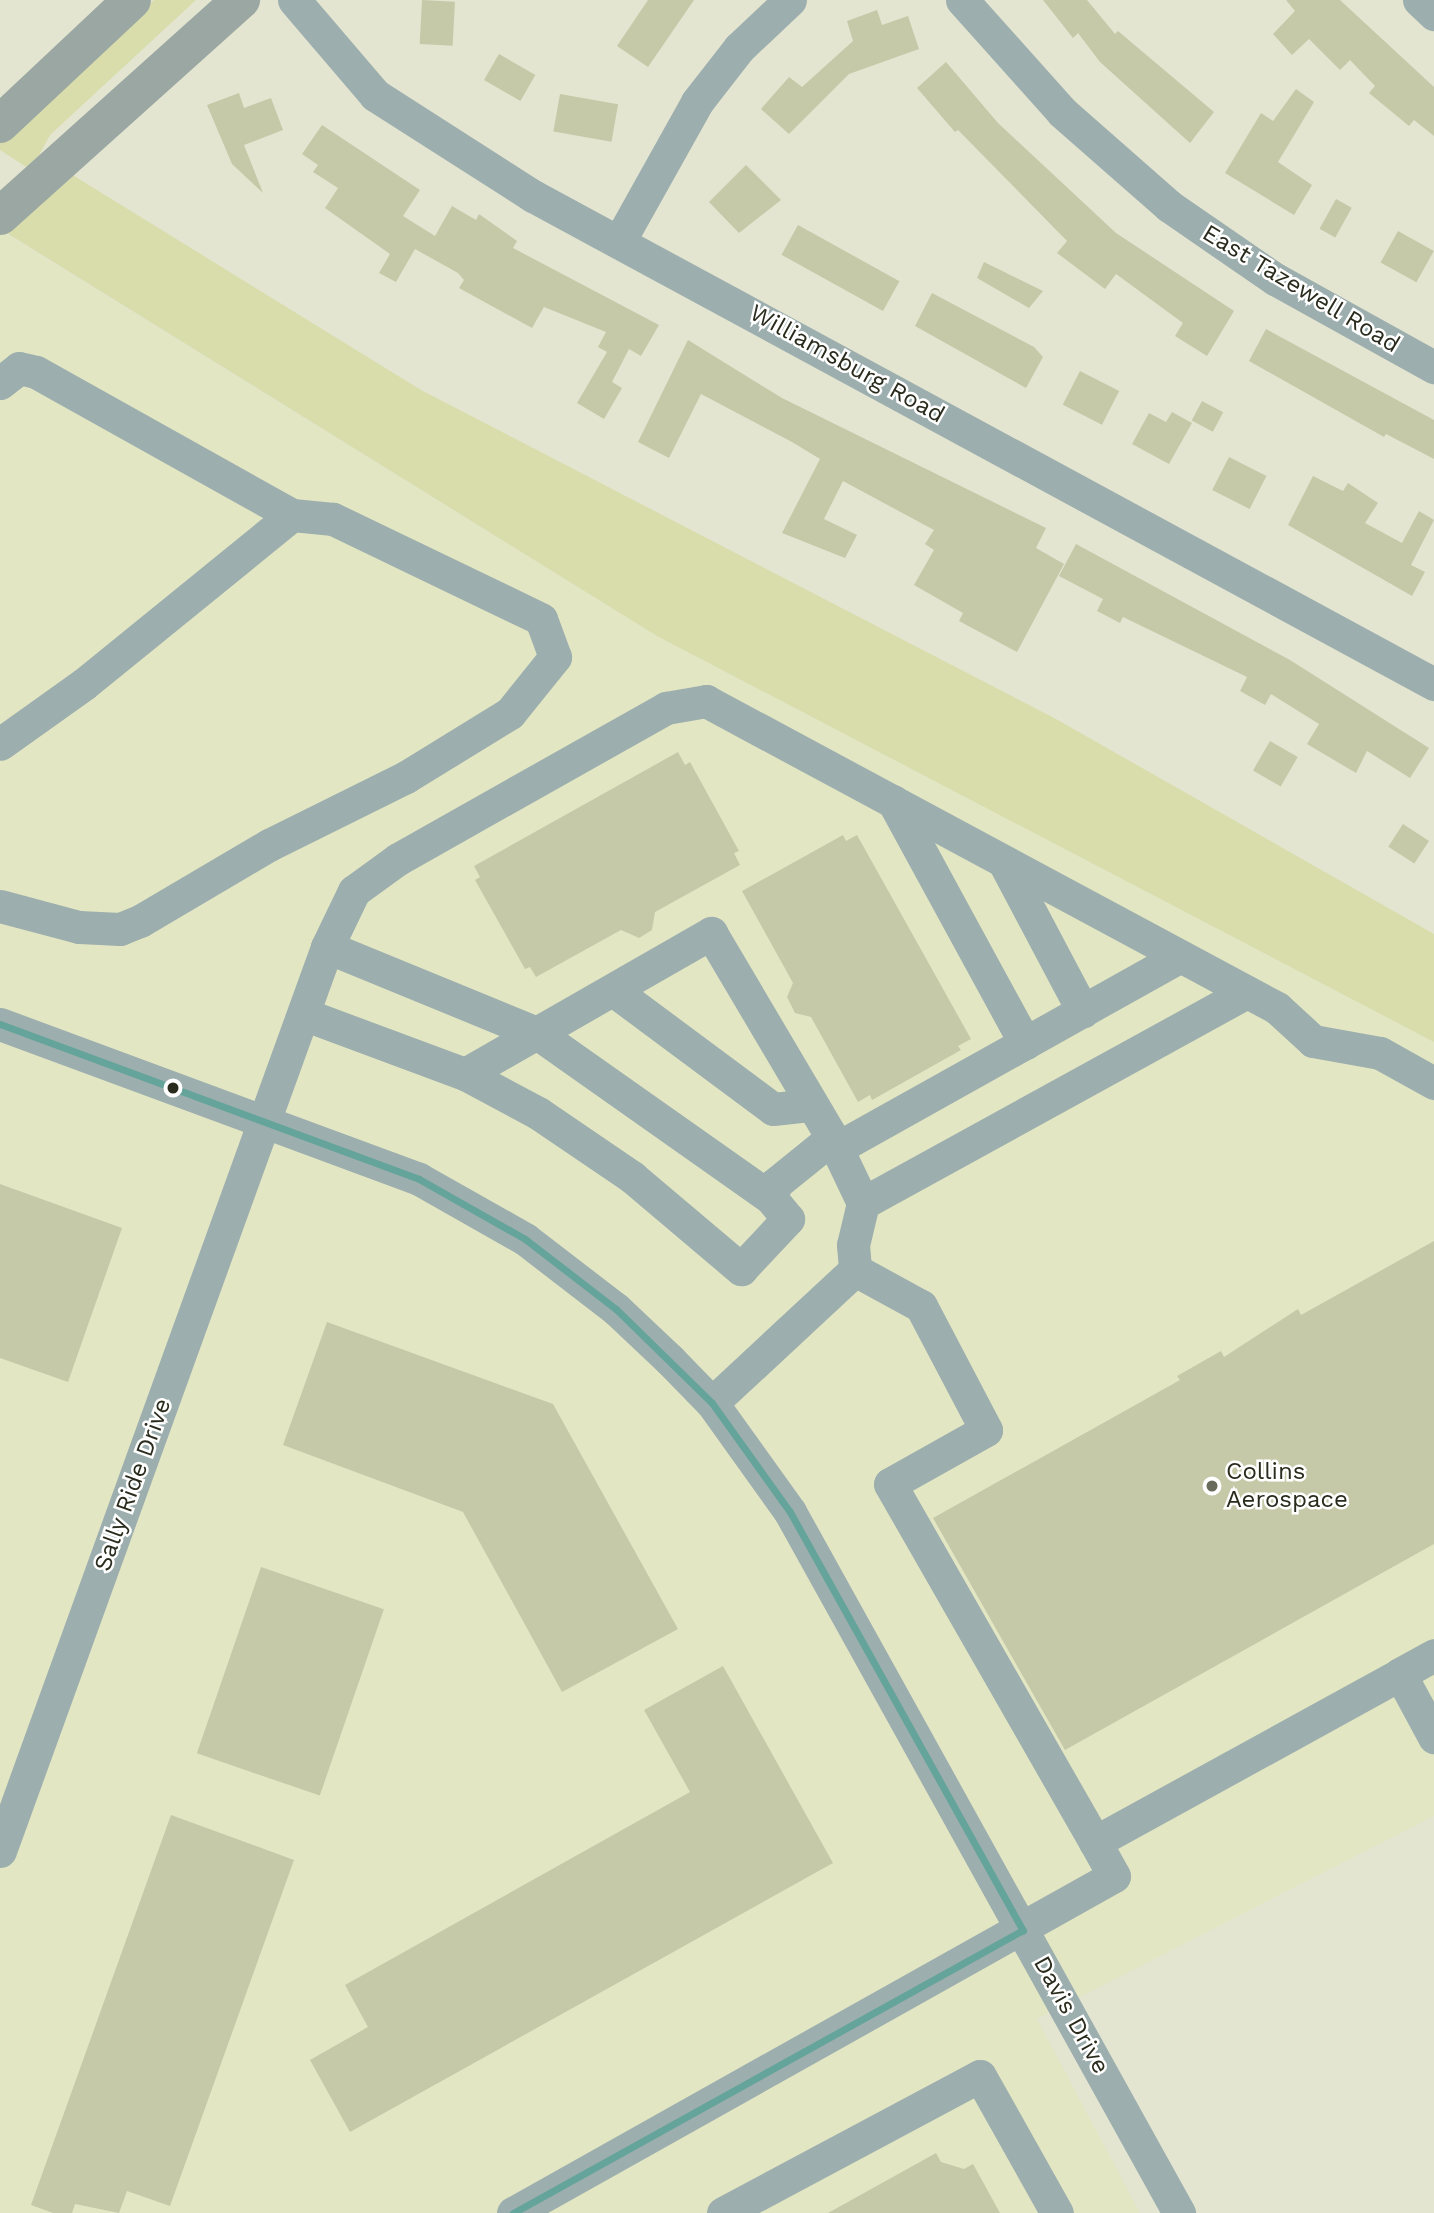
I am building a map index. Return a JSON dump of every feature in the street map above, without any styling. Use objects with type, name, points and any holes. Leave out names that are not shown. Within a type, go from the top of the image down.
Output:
[{"type":"main road","points":[[0,124],[132,0]]},
{"type":"main road","points":[[0,216],[241,0]]},
{"type":"street","points":[[620,240],[697,102],[739,48],[790,0]]},
{"type":"street","name":"East Tazewell Road","points":[[962,0],[1062,112],[1169,206],[1275,279],[1434,367]]},
{"type":"street","points":[[1419,0],[1434,14]]},
{"type":"street","name":"Williamsburg Road","points":[[300,2],[375,95],[533,196],[620,240],[1434,684]]},
{"type":"street","points":[[0,383],[19,368],[36,372],[292,516],[333,520],[541,620],[555,657],[510,713],[405,777],[268,845],[140,921],[120,929],[79,927],[0,906]]},
{"type":"street","points":[[0,744],[84,684],[292,516]]},
{"type":"street","name":"Sally Ride Drive","points":[[0,1851],[306,1015],[327,947],[354,891],[398,859],[666,708],[706,701],[1277,1008],[1313,1041],[1381,1053],[1434,1083]]},
{"type":"street","points":[[893,802],[1025,1043]]},
{"type":"street","points":[[1004,862],[1083,1011]]},
{"type":"street","points":[[465,1074],[711,933],[834,1143],[863,1203],[853,1245],[855,1270]]},
{"type":"street","points":[[306,1015],[465,1074],[538,1112],[632,1177],[741,1269],[788,1219],[772,1199],[537,1033],[327,947]]},
{"type":"street","points":[[772,1199],[775,1184],[834,1143],[1025,1043],[1180,956]]},
{"type":"street","points":[[613,990],[773,1109],[812,1105]]},
{"type":"street","points":[[863,1203],[1247,992]]},
{"type":"street","name":"Davis Drive","points":[[0,1024],[268,1119],[419,1179],[525,1239],[616,1309],[712,1403],[790,1512],[1179,2213]]},
{"type":"street","points":[[712,1403],[855,1270]]},
{"type":"street","points":[[513,2213],[1023,1930],[1114,1876],[890,1484],[986,1430],[921,1306],[855,1270]]},
{"type":"street","points":[[1095,1842],[1434,1655]]},
{"type":"street","points":[[1400,1674],[1434,1737]]},
{"type":"street","points":[[723,2213],[980,2076],[1057,2213]]},
{"type":"shaded area","points":[[154,0],[196,0],[50,135],[31,170],[0,150],[0,143]]},
{"type":"shaded area","points":[[71,174],[421,390],[1056,719],[1434,934],[1434,1042],[657,636],[5,232]]},
{"type":"shaded area","points":[[0,230],[657,636],[1434,1042],[1434,1816],[1037,2019],[1140,2213],[0,2213]]},
{"type":"building","points":[[422,0],[455,2],[453,46],[420,44]]},
{"type":"building","points":[[648,0],[694,0],[648,67],[617,46]]},
{"type":"building","points":[[1043,0],[1087,0],[1115,34],[1118,31],[1214,112],[1190,143],[1100,62],[1078,33],[1073,38]]},
{"type":"building","points":[[1286,0],[1340,0],[1434,87],[1434,136],[1414,120],[1409,126],[1369,93],[1375,86],[1350,60],[1340,70],[1309,39],[1292,55],[1273,34],[1295,11]]},
{"type":"building","points":[[877,10],[882,25],[908,16],[919,49],[849,74],[789,134],[761,109],[789,77],[802,87],[853,41],[847,21]]},
{"type":"building","points":[[499,54],[535,75],[520,101],[484,80]]},
{"type":"building","points":[[946,62],[998,123],[1116,233],[1234,311],[1207,356],[1175,336],[1183,323],[1116,274],[1105,289],[1057,253],[1067,241],[958,130],[955,132],[917,88]]},
{"type":"building","points":[[1296,89],[1314,102],[1278,162],[1312,185],[1294,215],[1225,173],[1261,113],[1273,121]]},
{"type":"building","points":[[239,93],[244,108],[271,98],[283,130],[244,145],[263,193],[232,164],[207,105]]},
{"type":"building","points":[[560,94],[618,104],[612,142],[553,131]]},
{"type":"building","points":[[322,125],[420,190],[403,216],[435,236],[452,206],[476,220],[479,214],[517,241],[513,248],[659,325],[641,356],[629,349],[612,382],[622,388],[604,419],[577,403],[607,352],[598,347],[606,332],[544,307],[532,328],[459,288],[464,280],[458,273],[415,249],[396,282],[379,273],[390,254],[325,208],[338,188],[313,172],[318,165],[302,154]]},
{"type":"building","points":[[746,165],[781,200],[739,233],[709,202]]},
{"type":"building","points":[[1336,199],[1352,208],[1335,237],[1320,229]]},
{"type":"building","points":[[798,225],[899,281],[883,311],[782,255]]},
{"type":"building","points":[[1398,231],[1434,251],[1416,282],[1381,262]]},
{"type":"building","points":[[984,262],[1043,291],[1029,308],[977,278]]},
{"type":"building","points":[[932,293],[1034,347],[1043,357],[1026,388],[915,326]]},
{"type":"building","points":[[1266,329],[1434,420],[1434,459],[1386,434],[1384,437],[1249,361]]},
{"type":"building","points":[[688,340],[782,398],[1046,528],[1036,548],[1064,564],[1017,652],[959,621],[963,613],[914,585],[934,550],[925,544],[934,530],[843,481],[824,519],[857,535],[845,558],[782,533],[820,459],[792,442],[701,394],[669,458],[638,442]]},
{"type":"building","points":[[1080,371],[1119,391],[1102,425],[1063,405]]},
{"type":"building","points":[[1202,401],[1223,412],[1213,432],[1192,420]]},
{"type":"building","points":[[1172,412],[1192,423],[1169,464],[1132,444],[1149,413],[1166,422]]},
{"type":"building","points":[[1229,457],[1266,476],[1250,509],[1212,490]]},
{"type":"building","points":[[1313,476],[1343,491],[1348,483],[1378,503],[1365,523],[1402,543],[1419,511],[1434,520],[1411,565],[1425,572],[1412,596],[1288,525]]},
{"type":"building","points":[[1076,544],[1290,660],[1429,748],[1410,778],[1367,751],[1356,773],[1307,744],[1319,724],[1271,694],[1265,705],[1240,691],[1247,677],[1123,617],[1120,623],[1097,611],[1103,599],[1059,576]]},
{"type":"building","points":[[1270,741],[1298,757],[1281,786],[1253,770]]},
{"type":"building","points":[[678,752],[685,765],[690,762],[739,851],[734,853],[740,865],[655,912],[652,930],[639,938],[621,930],[536,977],[530,967],[525,969],[475,880],[480,877],[474,866]]},
{"type":"building","points":[[1403,824],[1429,841],[1414,864],[1388,847]]},
{"type":"building","points":[[843,835],[846,841],[857,835],[971,1039],[958,1046],[961,1050],[872,1100],[870,1095],[858,1102],[811,1017],[795,1013],[787,997],[793,983],[742,891]]},
{"type":"building","points":[[0,1184],[122,1228],[68,1382],[0,1358]]},
{"type":"building","name":"Collins Aerospace","points":[[1434,1241],[1434,1544],[1065,1750],[933,1518],[1180,1380],[1177,1376],[1221,1351],[1224,1357],[1298,1309],[1301,1315]]},
{"type":"building","points":[[327,1322],[553,1404],[678,1629],[562,1692],[463,1512],[283,1445]]},
{"type":"building","points":[[261,1567],[384,1609],[320,1796],[197,1753]]},
{"type":"building","points":[[723,1666],[833,1863],[350,2132],[310,2060],[368,2027],[345,1985],[690,1792],[644,1710]]},
{"type":"building","points":[[171,1815],[294,1860],[170,2206],[127,2191],[119,2213],[75,2204],[72,2213],[53,2213],[31,2205]]},
{"type":"building","points":[[936,2153],[941,2162],[964,2169],[973,2164],[1000,2213],[828,2213]]},
{"type":"transit line","points":[[0,1024],[419,1179],[525,1239],[616,1309],[712,1403],[790,1512],[1023,1930]]},
{"type":"transit line","points":[[513,2213],[1023,1930]]},
{"type":"place","name":"Collins Aerospace","points":[[1212,1486]]}]
